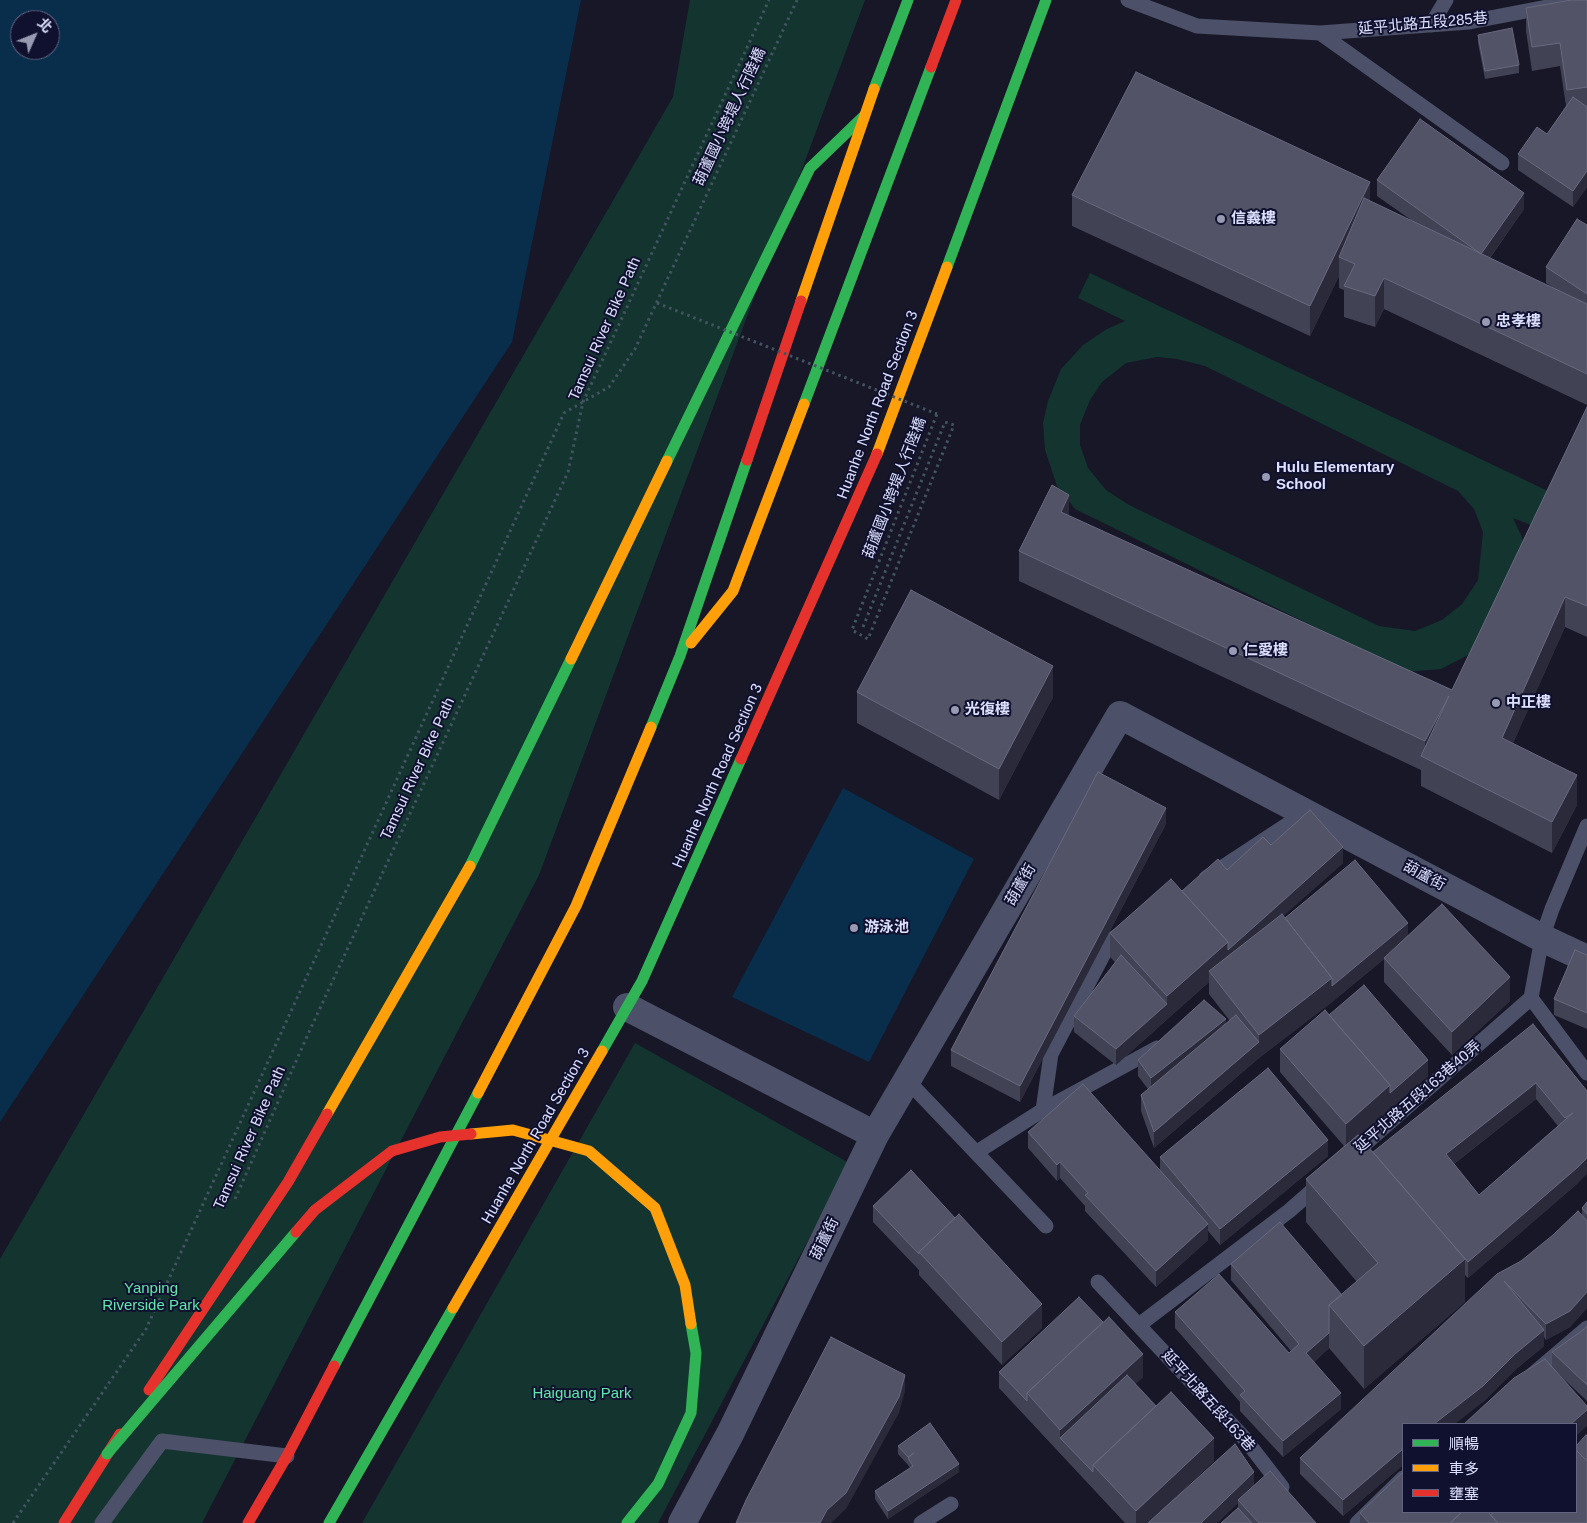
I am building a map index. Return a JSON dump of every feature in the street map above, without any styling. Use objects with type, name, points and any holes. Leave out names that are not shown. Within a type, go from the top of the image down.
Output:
[{"type":"main road","points":[[248,1523],[286,1456],[576,906],[680,656],[864,116],[908,0]]},
{"type":"main road","points":[[680,656],[733,591],[956,0]]},
{"type":"main road","name":"Huanhe North Road Section 3","points":[[329,1523],[642,981],[872,468],[1046,0]]},
{"type":"main road","points":[[64,1523],[107,1454],[288,1182],[472,862],[612,571],[810,168],[864,116]]},
{"type":"main road","points":[[107,1454],[315,1210],[392,1151],[440,1137],[513,1130],[589,1152],[655,1208],[685,1285],[696,1353],[691,1413],[658,1484],[627,1523]]},
{"type":"street","name":"葫蘆街","points":[[682,1523],[730,1434],[875,1134],[1120,715],[1542,938],[1587,959]]},
{"type":"street","points":[[627,1007],[875,1134]]},
{"type":"lane","name":"延平北路五段285巷","points":[[1128,0],[1198,26],[1320,33],[1469,22],[1584,0]]},
{"type":"lane","points":[[1431,24],[1446,0]]},
{"type":"lane","name":"延平北路五段285巷","points":[[1320,33],[1502,163]]},
{"type":"lane","points":[[1190,888],[1306,813]]},
{"type":"lane","points":[[1587,826],[1552,909],[1542,938],[1531,998],[1587,1073]]},
{"type":"lane","points":[[1044,1110],[1051,1054],[1111,940],[1142,920]]},
{"type":"lane","name":"延平北路五段163巷40弄","points":[[1139,1325],[1289,1211],[1531,998]]},
{"type":"lane","points":[[977,1152],[1044,1110],[1157,1048]]},
{"type":"lane","points":[[906,1079],[1046,1226]]},
{"type":"lane","name":"延平北路五段163巷","points":[[1098,1282],[1244,1438],[1269,1472],[1296,1501]]},
{"type":"lane","points":[[1520,1385],[1587,1328]]},
{"type":"lane","points":[[1232,1450],[1244,1438]]},
{"type":"lane","points":[[102,1523],[162,1442],[286,1456]]},
{"type":"lane","points":[[1357,1523],[1402,1479]]},
{"type":"lane","points":[[921,1523],[951,1504]]},
{"type":"path","name":"Tamsui River Bike Path","points":[[235,1200],[309,1032],[568,472],[583,402],[769,0]]},
{"type":"path","name":"葫蘆國小跨堤人行陸橋","points":[[797,0],[657,303],[937,414],[852,630],[868,639],[954,425],[945,422],[862,627]]},
{"type":"path","points":[[13,1523],[146,1329],[564,413],[609,387],[635,349],[657,303]]},
{"type":"green space","name":"Yanping Riverside Park","points":[[690,0],[865,0],[539,875],[202,1523],[0,1523],[0,1259],[673,97]]},
{"type":"green space","points":[[1090,273],[1550,492],[1536,527],[1513,518],[1522,537],[1525,553],[1493,630],[1468,655],[1441,669],[1406,672],[1075,509],[1057,486],[1045,450],[1043,423],[1048,401],[1061,369],[1083,345],[1107,329],[1125,321],[1078,298]],"holes":[[[1157,357],[1177,359],[1205,366],[1458,491],[1474,509],[1483,532],[1478,580],[1462,604],[1442,620],[1415,631],[1379,626],[1129,505],[1106,490],[1088,468],[1080,445],[1080,425],[1090,400],[1102,382],[1126,363]]]},
{"type":"green space","name":"Haiguang Park","points":[[635,1043],[849,1163],[658,1523],[362,1523]]},
{"type":"water","points":[[0,0],[581,0],[512,342],[0,1122]]},
{"type":"water","name":"游泳池","points":[[843,788],[974,859],[869,1062],[732,997]]},
{"type":"building","points":[[1571,0],[1587,0],[1587,87],[1567,90],[1560,43],[1532,47],[1526,8]]},
{"type":"building","points":[[1512,28],[1519,65],[1485,71],[1478,35]]},
{"type":"building","name":"信義樓","points":[[1136,72],[1370,182],[1310,306],[1072,195]]},
{"type":"building","points":[[1573,97],[1587,107],[1587,171],[1573,191],[1518,154],[1537,127],[1547,134]]},
{"type":"building","points":[[1420,119],[1524,193],[1481,254],[1377,180]]},
{"type":"building","points":[[1364,198],[1587,304],[1587,374],[1384,278],[1375,296],[1344,286],[1355,264],[1339,257]]},
{"type":"building","points":[[1577,219],[1587,225],[1587,294],[1546,267]]},
{"type":"building","points":[[1587,407],[1587,606],[1565,597],[1502,738],[1577,775],[1552,822],[1421,756],[1449,696],[1425,741],[1019,551],[1052,485],[1069,495],[1061,512],[1452,690]]},
{"type":"building","name":"光復樓","points":[[911,590],[1053,666],[999,769],[857,692]]},
{"type":"building","points":[[1098,772],[1166,808],[1020,1086],[951,1050]]},
{"type":"building","points":[[1310,810],[1343,847],[1228,950],[1228,942],[1182,891],[1218,859],[1227,870],[1263,837],[1271,845]]},
{"type":"building","points":[[1355,860],[1408,923],[1332,986],[1332,978],[1285,918]]},
{"type":"building","points":[[1171,879],[1228,942],[1167,996],[1110,933]]},
{"type":"building","points":[[1442,904],[1510,977],[1452,1032],[1384,958]]},
{"type":"building","points":[[1282,914],[1332,978],[1259,1035],[1209,971]]},
{"type":"building","points":[[1575,950],[1587,955],[1587,1013],[1554,999]]},
{"type":"building","points":[[1121,955],[1167,1004],[1116,1049],[1074,1016]]},
{"type":"building","points":[[1364,985],[1428,1060],[1390,1093],[1390,1085],[1329,1015]]},
{"type":"building","points":[[1204,1000],[1226,1019],[1151,1078],[1138,1060]]},
{"type":"building","points":[[1325,1010],[1390,1085],[1346,1124],[1280,1049]]},
{"type":"building","points":[[1236,1015],[1259,1042],[1154,1132],[1141,1095]]},
{"type":"building","points":[[1533,1024],[1587,1091],[1587,1158],[1468,1262],[1373,1152]],"holes":[[[1536,1083],[1565,1118],[1573,1113],[1479,1195],[1446,1154]]]},
{"type":"building","points":[[1268,1068],[1328,1140],[1220,1229],[1160,1157]]},
{"type":"building","points":[[1083,1084],[1208,1224],[1156,1271],[1085,1195],[1088,1193],[1060,1162],[1057,1165],[1028,1132]]},
{"type":"building","points":[[1358,1135],[1465,1259],[1364,1346],[1329,1305],[1378,1263],[1306,1179]]},
{"type":"building","points":[[911,1170],[955,1218],[919,1254],[873,1206]]},
{"type":"building","points":[[1587,1202],[1587,1214],[1582,1208]]},
{"type":"building","points":[[1578,1211],[1587,1221],[1587,1292],[1570,1311],[1546,1324],[1504,1281],[1544,1330],[1515,1354],[1483,1386],[1435,1423],[1402,1423],[1402,1450],[1343,1500],[1300,1458],[1497,1274],[1521,1261],[1553,1235]]},
{"type":"building","points":[[959,1214],[1042,1304],[1002,1342],[919,1252]]},
{"type":"building","points":[[1280,1222],[1342,1295],[1329,1305],[1329,1333],[1306,1353],[1341,1393],[1283,1441],[1240,1395],[1245,1391],[1175,1312],[1219,1274],[1289,1353],[1299,1344],[1231,1264]]},
{"type":"building","points":[[1079,1297],[1103,1322],[1027,1393],[1027,1401],[999,1372]]},
{"type":"building","points":[[1109,1317],[1143,1354],[1060,1430],[1027,1393]]},
{"type":"building","points":[[1587,1326],[1587,1385],[1552,1352]]},
{"type":"building","points":[[831,1337],[905,1375],[899,1397],[846,1493],[827,1510],[820,1523],[736,1523],[746,1500]]},
{"type":"building","points":[[1545,1359],[1587,1406],[1587,1410],[1572,1423],[1465,1423],[1514,1378]]},
{"type":"building","points":[[1127,1375],[1156,1406],[1093,1465],[1093,1472],[1060,1438]]},
{"type":"building","points":[[1171,1392],[1214,1438],[1136,1511],[1093,1465]]},
{"type":"building","points":[[930,1423],[959,1464],[888,1511],[875,1491],[913,1466],[908,1458],[914,1453],[908,1457],[898,1446]]},
{"type":"building","points":[[1587,1436],[1587,1461],[1577,1451],[1577,1445]]},
{"type":"building","points":[[1235,1444],[1254,1472],[1201,1523],[1148,1523]]},
{"type":"building","points":[[1577,1451],[1587,1461],[1587,1523],[1498,1523],[1490,1515],[1493,1513],[1577,1513]]},
{"type":"building","points":[[1270,1471],[1316,1523],[1259,1523],[1238,1500]]},
{"type":"building","points":[[1402,1473],[1402,1513],[1461,1513],[1450,1523],[1369,1523],[1360,1513]]},
{"type":"building","points":[[1238,1508],[1252,1523],[1221,1523]]},
{"type":"building","points":[[1461,1513],[1489,1513],[1498,1523],[1450,1523]]},
{"type":"traffic: fast","points":[[874,89],[908,0]]},
{"type":"traffic: fast","points":[[947,267],[1046,0]]},
{"type":"traffic: fast","points":[[804,404],[931,67]]},
{"type":"traffic: fast","points":[[667,461],[810,168],[864,116]]},
{"type":"traffic: fast","points":[[651,727],[680,656],[747,460]]},
{"type":"traffic: fast","points":[[470,866],[571,659]]},
{"type":"traffic: fast","points":[[602,1051],[642,981],[741,759]]},
{"type":"traffic: fast","points":[[334,1366],[478,1093]]},
{"type":"traffic: fast","points":[[107,1454],[296,1232]]},
{"type":"traffic: fast","points":[[329,1523],[453,1308]]},
{"type":"traffic: fast","points":[[627,1523],[658,1484],[691,1413],[696,1353],[691,1324]]},
{"type":"traffic: slow","points":[[801,301],[874,89]]},
{"type":"traffic: slow","points":[[877,454],[947,267]]},
{"type":"traffic: slow","points":[[691,643],[733,591],[804,404]]},
{"type":"traffic: slow","points":[[571,659],[667,461]]},
{"type":"traffic: slow","points":[[478,1093],[576,906],[651,727]]},
{"type":"traffic: slow","points":[[327,1114],[470,866]]},
{"type":"traffic: slow","points":[[453,1308],[602,1051]]},
{"type":"traffic: slow","points":[[471,1134],[513,1130],[589,1151],[655,1208],[685,1285],[691,1324]]},
{"type":"traffic: jam","points":[[931,67],[956,0]]},
{"type":"traffic: jam","points":[[747,460],[801,301]]},
{"type":"traffic: jam","points":[[741,759],[877,454]]},
{"type":"traffic: jam","points":[[149,1390],[288,1182],[327,1114]]},
{"type":"traffic: jam","points":[[296,1232],[315,1210],[392,1151],[440,1137],[471,1134]]},
{"type":"traffic: jam","points":[[248,1523],[287,1456],[334,1366]]},
{"type":"traffic: jam","points":[[64,1523],[120,1434]]},
{"type":"place","name":"信義樓","points":[[1221,219]]},
{"type":"place","name":"忠孝樓","points":[[1486,322]]},
{"type":"place","name":"Hulu Elementary School","points":[[1266,477]]},
{"type":"place","name":"仁愛樓","points":[[1233,651]]},
{"type":"place","name":"中正樓","points":[[1496,703]]},
{"type":"place","name":"光復樓","points":[[955,710]]},
{"type":"place","name":"游泳池","points":[[854,928]]}]
